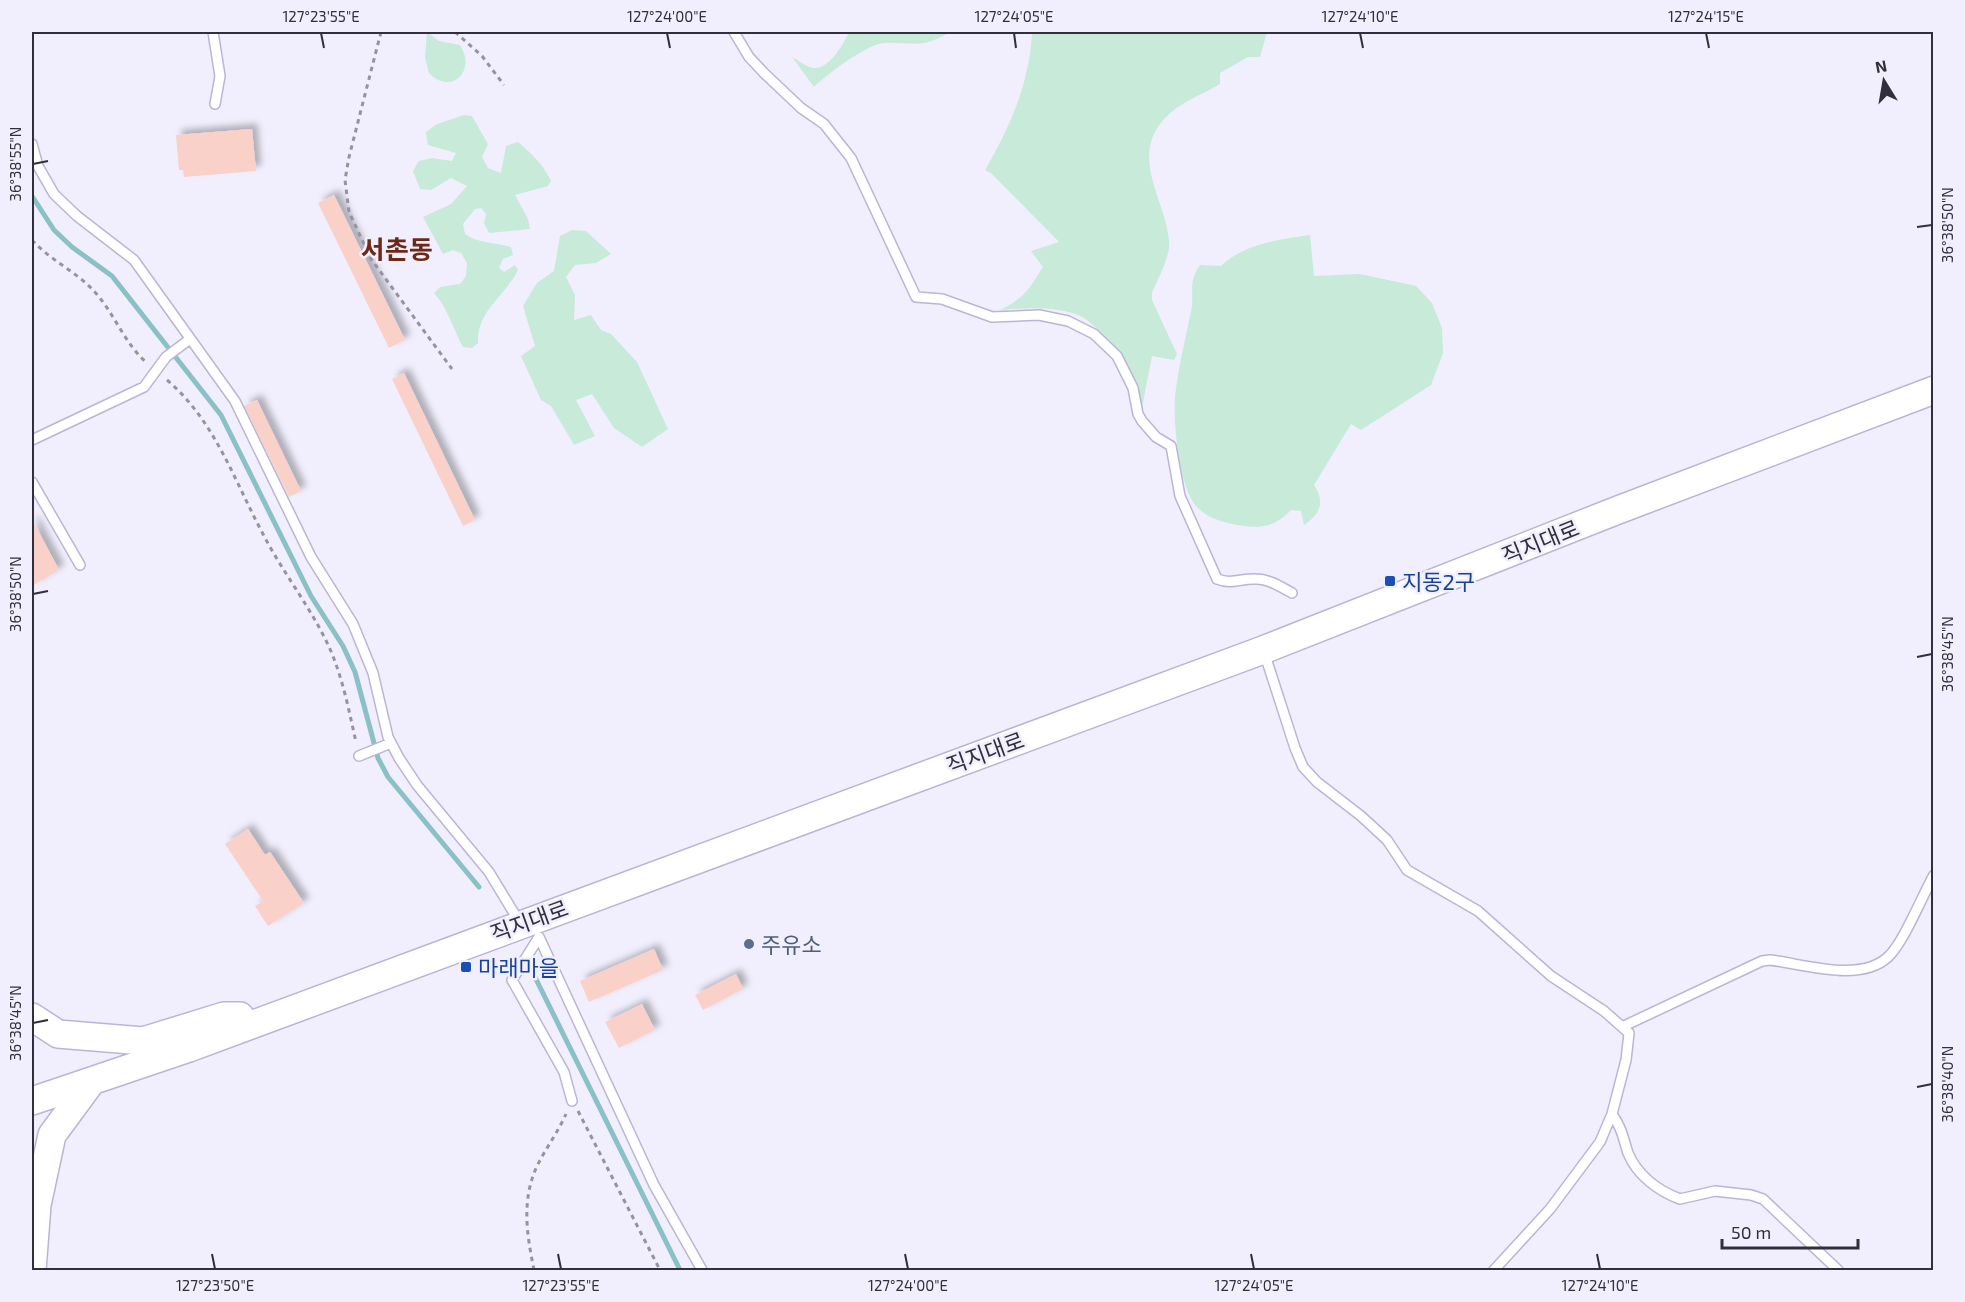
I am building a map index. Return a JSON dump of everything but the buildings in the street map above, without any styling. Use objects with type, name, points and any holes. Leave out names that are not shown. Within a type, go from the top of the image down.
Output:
[{"type":"main road","name":"직지대로","points":[[32,1101],[271,1017],[530,930],[1934,390]]},
{"type":"main road","points":[[32,1017],[58,1034],[143,1041],[224,1016],[271,1017]]},
{"type":"main road","points":[[32,1270],[37,1205],[52,1135],[91,1082]]},
{"type":"lane","points":[[213,32],[220,76],[215,104]]},
{"type":"lane","points":[[734,32],[749,57],[764,74],[801,108],[824,124],[851,158],[916,297],[942,299],[992,317],[1039,315],[1068,321],[1103,341],[1117,356],[1133,388],[1138,414],[1142,421],[1156,437],[1171,446],[1180,496],[1217,579],[1229,584],[1254,578],[1264,580],[1292,593]]},
{"type":"lane","points":[[32,144],[38,166],[54,194],[77,216],[134,260],[235,401],[311,557],[353,624],[373,673],[391,743],[417,785],[489,872],[530,930],[654,1185],[702,1270]]},
{"type":"lane","points":[[32,440],[144,387],[166,357],[190,339]]},
{"type":"lane","points":[[32,482],[80,564]]},
{"type":"lane","points":[[1263,650],[1295,748],[1303,767],[1317,782],[1361,816],[1387,840],[1407,870],[1478,911],[1551,976],[1624,1026],[1629,1033],[1626,1060],[1612,1114],[1600,1142],[1561,1197],[1494,1270]]},
{"type":"lane","points":[[359,756],[391,743]]},
{"type":"lane","points":[[1624,1026],[1762,961],[1854,970],[1877,964],[1894,950],[1934,875]]},
{"type":"lane","points":[[530,930],[512,981],[564,1072],[572,1101]]},
{"type":"lane","points":[[1612,1114],[1622,1128],[1632,1160],[1653,1185],[1680,1199],[1715,1191],[1751,1195],[1763,1199],[1838,1270]]},
{"type":"path","points":[[381,32],[349,157],[345,180],[349,212],[371,260],[452,369]]},
{"type":"path","points":[[455,32],[482,56],[504,85]]},
{"type":"path","points":[[32,240],[91,288],[112,312],[134,351],[189,400],[216,439],[272,552],[329,648],[343,687],[359,756]]},
{"type":"path","points":[[534,1270],[525,1216],[529,1190],[537,1167],[572,1101]]},
{"type":"path","points":[[572,1101],[660,1270]]},
{"type":"green space","points":[[427,32],[439,41],[460,45],[465,64],[459,77],[453,81],[446,82],[437,79],[429,73],[425,58]]},
{"type":"green space","points":[[849,32],[950,32],[924,43],[876,45],[847,61],[814,87],[792,57],[809,67],[822,66],[834,57]]},
{"type":"green space","points":[[1032,32],[1267,32],[1260,57],[1248,57],[1220,73],[1220,84],[1177,107],[1165,118],[1155,133],[1150,148],[1149,163],[1152,178],[1169,240],[1166,260],[1152,293],[1152,300],[1177,354],[1174,360],[1152,356],[1142,407],[1122,357],[1109,341],[1084,318],[1069,312],[1049,309],[1000,310],[1026,292],[1043,267],[1031,251],[1059,242],[991,173],[985,170],[1017,104],[1027,69]]},
{"type":"green space","points":[[464,115],[472,116],[488,144],[482,157],[488,168],[501,173],[506,146],[518,142],[537,160],[551,181],[548,186],[515,195],[528,219],[530,229],[489,233],[484,223],[486,214],[481,208],[475,209],[463,224],[465,234],[470,237],[511,247],[513,255],[503,259],[499,268],[504,272],[515,265],[518,270],[487,313],[479,332],[478,343],[472,348],[463,347],[447,312],[434,293],[440,287],[460,284],[466,276],[467,263],[461,253],[453,250],[443,254],[423,217],[451,204],[467,186],[451,178],[431,190],[420,189],[413,171],[419,161],[432,158],[452,161],[456,153],[428,145],[426,132],[437,124]]},
{"type":"green space","points":[[572,230],[586,231],[611,254],[596,263],[575,265],[566,277],[575,295],[574,320],[591,315],[601,330],[611,334],[637,362],[668,429],[642,447],[614,428],[592,394],[576,400],[595,436],[574,445],[551,406],[541,400],[521,356],[535,346],[523,306],[537,283],[554,271],[560,236]]},
{"type":"green space","points":[[1310,235],[1314,276],[1360,274],[1416,286],[1432,303],[1442,328],[1443,353],[1431,385],[1361,430],[1351,424],[1314,485],[1319,496],[1320,507],[1310,521],[1304,525],[1301,511],[1291,510],[1279,520],[1267,525],[1246,526],[1221,521],[1201,511],[1191,498],[1178,455],[1175,397],[1191,312],[1192,283],[1200,265],[1221,266],[1230,258],[1251,247]]},
{"type":"waterway","points":[[32,196],[54,230],[72,247],[112,276],[221,415],[311,596],[343,646],[355,672],[378,758],[388,777],[479,887]]},
{"type":"waterway","points":[[530,967],[680,1270]]},
{"type":"place","name":"지동2구","points":[[1390,581]]},
{"type":"place","name":"주유소","points":[[749,944]]},
{"type":"place","name":"마래마을","points":[[466,967]]},
{"type":"district","name":"서촌동","points":[[397,248]]}]
